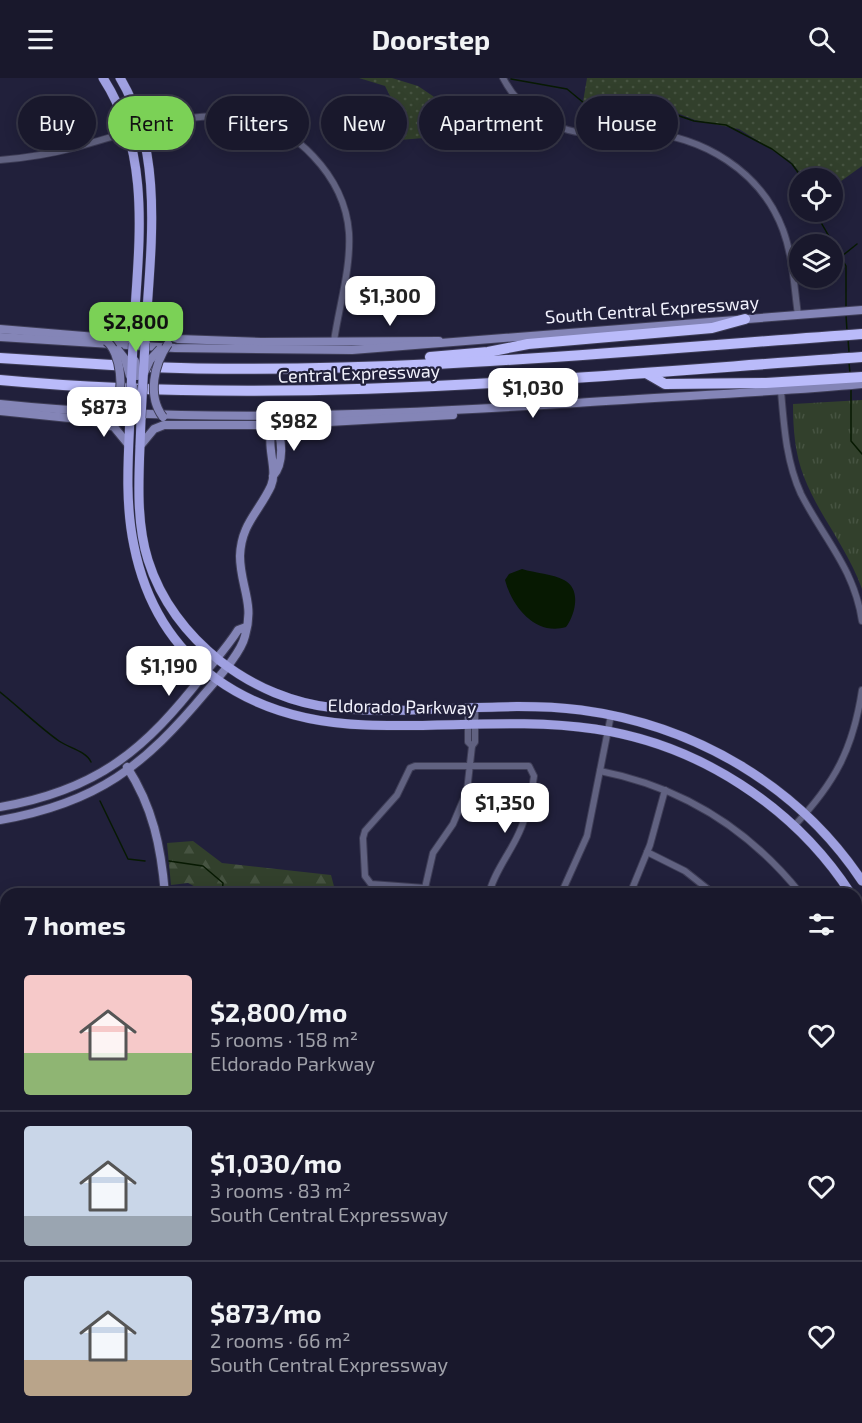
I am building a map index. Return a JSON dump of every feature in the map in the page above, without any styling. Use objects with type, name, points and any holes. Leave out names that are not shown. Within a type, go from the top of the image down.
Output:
[{"type":"highway","points":[[374,367],[425,358],[488,352],[528,344],[712,328],[745,319]]},
{"type":"highway","name":"Central Expressway","points":[[0,358],[194,369],[374,367],[862,334]]},
{"type":"highway","name":"Central Expressway","points":[[0,380],[164,391],[304,392],[428,388],[862,357]]},
{"type":"highway","points":[[646,373],[665,384],[862,381]]},
{"type":"main road","name":"Eldorado Parkway","points":[[103,78],[114,96]]},
{"type":"main road","name":"Eldorado Parkway","points":[[120,78],[127,96]]},
{"type":"main road","name":"Eldorado Parkway","points":[[132,150],[139,183],[133,343],[141,418],[141,515],[145,545],[154,575],[192,634],[226,666],[256,685],[281,696],[317,705],[357,709],[560,709],[611,715],[656,726],[696,741],[753,772],[806,814],[842,853],[862,881]]},
{"type":"main road","name":"Eldorado Parkway","points":[[145,150],[151,190],[147,308],[144,361],[130,405],[128,499],[134,548],[152,604],[181,645],[217,679],[265,707],[304,719],[368,725],[561,725],[608,731],[655,743],[689,755],[751,791],[794,826],[826,860],[847,888]]},
{"type":"main road","points":[[147,308],[154,329],[178,339]]},
{"type":"main road","name":"South Central Expressway","points":[[178,339],[445,342],[859,310]]},
{"type":"main road","points":[[96,338],[117,333],[134,316]]},
{"type":"main road","points":[[0,330],[96,338],[110,343],[125,359],[136,385],[165,418],[187,423]]},
{"type":"main road","name":"South Central Expressway","points":[[0,337],[106,345],[225,350],[352,350],[445,342]]},
{"type":"main road","points":[[89,420],[103,417],[114,410],[136,385],[153,357],[178,339]]},
{"type":"main road","points":[[110,343],[119,364],[118,396],[114,410]]},
{"type":"main road","points":[[165,418],[154,402],[157,363],[168,344]]},
{"type":"main road","points":[[140,446],[156,427],[187,423],[275,425],[408,418],[486,410],[781,391],[836,383]]},
{"type":"main road","points":[[0,404],[167,415],[259,416],[486,410]]},
{"type":"main road","points":[[0,411],[89,420],[114,427],[128,444]]},
{"type":"main road","points":[[0,820],[62,806],[129,771],[177,727],[241,646],[246,635],[250,611],[241,567],[242,543],[249,520],[278,471],[281,458],[280,432],[275,425]]},
{"type":"main road","points":[[128,499],[133,510],[137,541],[145,545]]},
{"type":"main road","points":[[134,548],[142,554],[160,598],[176,612]]},
{"type":"main road","points":[[0,807],[63,791],[122,761],[168,718],[238,630],[246,627]]},
{"type":"main road","points":[[304,719],[310,709],[336,713],[357,709]]},
{"type":"main road","points":[[368,709],[368,725]]},
{"type":"main road","points":[[168,718],[177,727]]},
{"type":"main road","points":[[689,755],[696,741]]},
{"type":"main road","points":[[122,761],[144,795],[155,826],[164,888]]},
{"type":"street","points":[[503,78],[524,105],[556,126],[588,134],[638,132],[669,136],[705,147],[734,164],[764,196],[783,230],[792,268],[798,315]]},
{"type":"street","points":[[194,117],[246,119],[278,130],[308,151],[319,162],[342,201],[349,233],[348,260],[336,318],[334,341]]},
{"type":"street","points":[[0,160],[62,151],[108,137]]},
{"type":"street","points":[[781,391],[787,450],[796,481],[848,571],[862,621]]},
{"type":"street","points":[[794,826],[829,786],[844,759],[855,725],[862,690]]},
{"type":"street","points":[[471,709],[472,724],[468,742],[472,746],[472,764],[464,800],[453,824],[433,853],[425,888],[371,884],[365,876],[362,850],[365,831],[397,795],[410,768],[472,764],[529,766],[533,769],[534,783],[526,813],[492,888]]},
{"type":"street","points":[[564,888],[586,836],[611,715]]},
{"type":"street","points":[[600,771],[665,790],[700,807],[739,831],[762,851],[796,888]]},
{"type":"street","points":[[632,888],[647,852],[665,790]]},
{"type":"street","points":[[647,852],[685,871],[706,888]]},
{"type":"green space","points":[[359,78],[392,78],[418,86],[433,96],[419,96],[419,138],[407,139],[407,96],[390,96],[385,86]]},
{"type":"green space","points":[[587,78],[862,78],[862,166],[843,180],[843,168],[796,168],[790,161],[739,129],[695,120],[678,113],[678,96],[584,96]]},
{"type":"green space","points":[[862,400],[862,589],[849,559],[817,505],[804,477],[795,441],[793,404]]},
{"type":"green space","points":[[193,841],[222,863],[331,875],[334,888],[198,888],[188,883],[171,885],[167,843]]},
{"type":"shaded area","points":[[522,569],[555,576],[570,584],[575,602],[572,616],[566,627],[555,629],[545,627],[535,623],[519,609],[505,580],[509,574]]},
{"type":"waterway","points":[[511,79],[567,89],[596,113],[656,108],[694,121],[726,125],[772,149],[795,168]]},
{"type":"waterway","points":[[821,222],[846,266],[846,307]]},
{"type":"waterway","points":[[843,255],[857,244]]},
{"type":"waterway","points":[[846,315],[847,331]]},
{"type":"waterway","points":[[848,339],[849,352]]},
{"type":"waterway","points":[[849,363],[850,373]]},
{"type":"waterway","points":[[851,390],[851,441],[862,454]]},
{"type":"waterway","points":[[0,692],[51,735],[81,752],[91,762]]},
{"type":"waterway","points":[[100,801],[128,859],[145,861]]},
{"type":"waterway","points":[[169,861],[203,866],[223,883],[223,888]]}]
